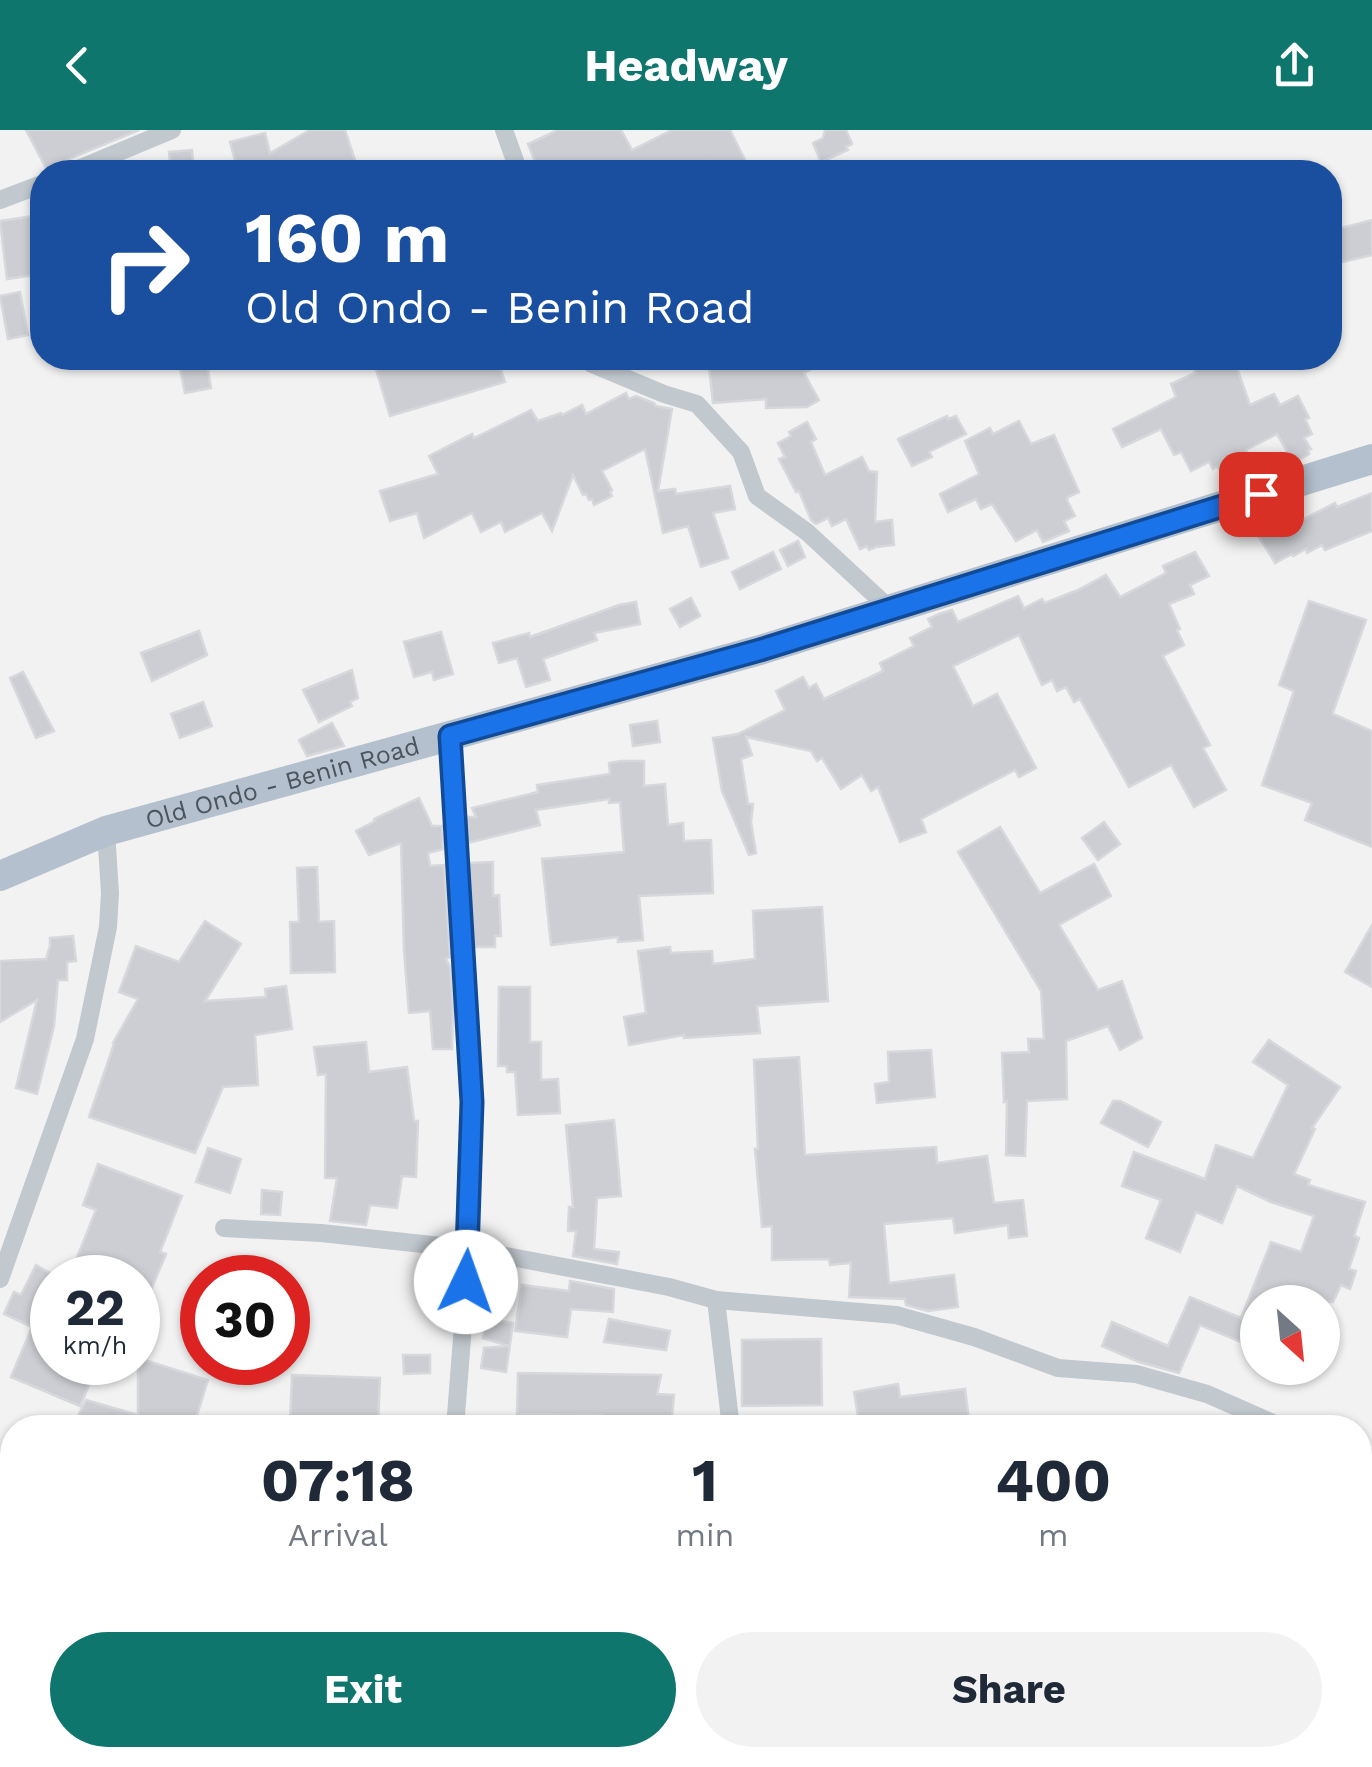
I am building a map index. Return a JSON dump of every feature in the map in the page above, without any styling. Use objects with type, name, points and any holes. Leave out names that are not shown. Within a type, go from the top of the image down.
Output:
[{"type":"main road","name":"Old Ondo - Benin Road","points":[[0,876],[106,831],[760,650],[1372,459]]},
{"type":"street","points":[[100,160],[172,130]]},
{"type":"street","points":[[504,130],[515,160]]},
{"type":"street","points":[[0,200],[30,189]]},
{"type":"street","points":[[606,370],[698,404],[742,452],[757,496],[807,532],[891,610]]},
{"type":"street","points":[[450,736],[472,1102],[468,1250],[456,1415]]},
{"type":"street","points":[[0,1279],[85,1038],[108,927],[106,831]]},
{"type":"street","points":[[224,1228],[321,1233],[468,1250],[669,1287],[716,1300],[896,1315],[974,1337],[1058,1368],[1136,1374],[1207,1394],[1255,1415]]},
{"type":"street","points":[[716,1300],[729,1415]]},
{"type":"building","points":[[26,130],[139,130],[66,160],[42,160]]},
{"type":"building","points":[[310,130],[345,130],[355,160],[235,160],[230,142],[265,133],[270,153]]},
{"type":"building","points":[[558,130],[621,130],[632,150],[672,130],[730,130],[745,160],[534,160],[528,144]]},
{"type":"building","points":[[825,130],[846,130],[852,144],[846,147],[848,150],[820,160],[813,143],[823,138]]},
{"type":"building","points":[[192,150],[193,160],[170,160],[169,152]]},
{"type":"building","points":[[30,216],[30,276],[7,279],[0,221]]},
{"type":"building","points":[[1372,220],[1372,255],[1342,262],[1342,228]]},
{"type":"building","points":[[20,292],[28,335],[8,339],[0,296]]},
{"type":"building","points":[[180,370],[208,370],[211,388],[185,393]]},
{"type":"building","points":[[376,370],[501,370],[505,382],[390,416]]},
{"type":"building","points":[[709,370],[810,370],[804,373],[819,400],[807,407],[766,408],[766,399],[713,403]]},
{"type":"building","points":[[1195,370],[1238,370],[1250,405],[1274,394],[1280,405],[1298,396],[1309,418],[1305,419],[1312,434],[1304,438],[1311,449],[1309,454],[1294,463],[1277,434],[1246,450],[1251,459],[1221,472],[1209,462],[1191,471],[1181,452],[1174,455],[1161,429],[1122,447],[1113,429],[1176,397],[1171,384]]},
{"type":"building","points":[[626,393],[629,399],[636,396],[672,409],[658,491],[675,489],[676,494],[730,486],[735,509],[713,513],[728,558],[701,567],[688,526],[663,533],[645,449],[602,471],[612,496],[594,505],[592,499],[583,495],[573,475],[552,531],[542,513],[505,532],[501,522],[481,532],[472,513],[424,538],[417,513],[390,521],[380,491],[438,474],[429,456],[531,410],[538,421],[582,405],[586,414]]},
{"type":"building","points":[[947,416],[956,416],[966,434],[929,452],[932,457],[912,466],[898,439]]},
{"type":"building","points":[[1019,421],[1031,444],[1054,435],[1079,492],[1067,500],[1075,516],[1064,521],[1069,531],[1043,542],[1037,530],[1016,541],[992,504],[981,509],[976,499],[948,512],[940,494],[979,474],[965,441],[990,428],[993,434]]},
{"type":"building","points":[[807,422],[816,439],[811,442],[825,475],[862,457],[869,471],[877,472],[875,522],[892,520],[894,545],[860,549],[846,519],[832,526],[828,518],[816,524],[811,520],[779,459],[785,457],[778,443]]},
{"type":"building","points":[[1372,493],[1372,531],[1325,550],[1322,545],[1307,553],[1306,549],[1275,563],[1259,537],[1298,517],[1300,521],[1335,503],[1337,507]]},
{"type":"building","points":[[798,541],[805,557],[788,566],[780,550]]},
{"type":"building","points":[[773,552],[781,569],[740,589],[732,572]]},
{"type":"building","points":[[1195,552],[1209,576],[1190,585],[1194,594],[1169,604],[1184,645],[1163,656],[1210,745],[1203,748],[1226,790],[1194,807],[1171,765],[1129,787],[1080,699],[1074,702],[1066,687],[1057,691],[1052,680],[1042,685],[1019,635],[953,666],[973,706],[997,694],[1036,768],[1019,777],[1015,770],[921,819],[926,832],[900,842],[878,787],[871,791],[862,775],[841,789],[822,758],[817,761],[811,751],[746,737],[752,755],[741,759],[748,804],[753,804],[751,822],[756,853],[749,855],[722,791],[713,738],[738,734],[785,710],[776,691],[803,677],[809,688],[816,684],[824,699],[883,671],[880,663],[914,646],[910,638],[932,627],[928,619],[939,614],[952,610],[958,622],[1018,596],[1024,608],[1078,590],[1106,575],[1120,597],[1166,573],[1163,566]]},
{"type":"building","points":[[691,598],[700,616],[680,627],[670,609]]},
{"type":"building","points":[[1309,601],[1366,620],[1333,714],[1372,731],[1372,847],[1305,820],[1312,803],[1262,785],[1294,691],[1279,685]]},
{"type":"building","points":[[636,602],[640,624],[594,633],[597,640],[543,659],[550,680],[526,687],[517,658],[499,663],[493,643],[529,633],[530,637]]},
{"type":"building","points":[[199,631],[207,655],[152,681],[141,653]]},
{"type":"building","points":[[441,632],[453,674],[434,680],[432,672],[414,677],[404,642]]},
{"type":"building","points":[[352,670],[358,698],[350,702],[352,706],[319,722],[303,690]]},
{"type":"building","points":[[23,672],[54,731],[36,738],[10,678]]},
{"type":"building","points":[[203,702],[212,726],[180,738],[171,714]]},
{"type":"building","points":[[657,721],[660,742],[633,746],[630,725]]},
{"type":"building","points":[[332,723],[344,746],[307,756],[299,740]]},
{"type":"building","points":[[644,761],[644,786],[665,784],[668,825],[683,823],[684,841],[711,840],[713,893],[639,896],[643,940],[618,942],[618,937],[551,945],[542,859],[624,852],[620,802],[609,803],[609,799],[536,810],[540,825],[468,843],[466,817],[476,817],[472,808],[538,792],[537,785],[610,774],[609,763]]},
{"type":"building","points":[[419,798],[432,826],[442,826],[443,849],[428,853],[430,866],[444,865],[452,1049],[433,1049],[430,1011],[409,1013],[401,843],[369,855],[356,831]]},
{"type":"building","points":[[1104,822],[1120,844],[1098,860],[1082,838]]},
{"type":"building","points":[[1000,827],[1040,893],[1094,864],[1111,896],[1059,925],[1098,990],[1122,981],[1142,1038],[1120,1050],[1108,1026],[1066,1041],[1067,1099],[1027,1101],[1025,1156],[1006,1155],[1007,1101],[1004,1102],[1002,1053],[1029,1052],[1028,1039],[1044,1039],[1041,991],[958,852]]},
{"type":"building","points":[[493,862],[493,896],[499,895],[501,936],[495,936],[495,947],[474,947],[469,863]]},
{"type":"building","points":[[317,867],[319,922],[334,921],[335,972],[291,973],[290,922],[299,922],[297,868]]},
{"type":"building","points":[[822,907],[828,1001],[757,1006],[760,1033],[684,1035],[629,1045],[624,1017],[646,1013],[638,951],[670,947],[671,953],[712,951],[713,964],[755,959],[753,911]]},
{"type":"building","points":[[205,921],[241,944],[205,1001],[266,997],[265,989],[286,986],[292,1029],[255,1035],[258,1085],[223,1087],[195,1153],[89,1117],[113,1043],[138,999],[119,992],[136,946],[179,962]]},
{"type":"building","points":[[1372,925],[1372,987],[1345,972]]},
{"type":"building","points":[[73,936],[76,961],[67,962],[67,980],[58,980],[54,1026],[37,1094],[16,1088],[37,1000],[0,1022],[0,961],[46,959],[50,938]]},
{"type":"building","points":[[499,987],[530,987],[530,1042],[541,1042],[541,1080],[558,1079],[560,1113],[518,1115],[515,1072],[498,1066]]},
{"type":"building","points":[[1269,1040],[1340,1087],[1312,1128],[1315,1129],[1294,1174],[1310,1180],[1308,1185],[1365,1202],[1354,1236],[1359,1238],[1349,1269],[1356,1271],[1350,1289],[1341,1285],[1254,1285],[1271,1242],[1301,1252],[1314,1216],[1237,1186],[1222,1223],[1196,1212],[1180,1252],[1146,1238],[1161,1200],[1122,1186],[1134,1152],[1205,1179],[1216,1145],[1253,1158],[1288,1085],[1253,1062]]},
{"type":"building","points":[[366,1042],[369,1072],[407,1067],[414,1121],[418,1121],[416,1177],[402,1176],[397,1208],[370,1205],[366,1225],[330,1221],[337,1178],[325,1178],[326,1074],[318,1075],[314,1047]]},
{"type":"building","points":[[931,1050],[935,1097],[877,1103],[875,1084],[889,1082],[888,1052]]},
{"type":"building","points":[[799,1057],[805,1155],[936,1147],[937,1163],[987,1156],[994,1203],[1023,1200],[1027,1236],[1009,1238],[1008,1225],[955,1233],[953,1218],[884,1224],[889,1283],[954,1275],[958,1307],[928,1311],[906,1305],[905,1299],[849,1297],[851,1263],[830,1265],[829,1259],[772,1260],[772,1226],[762,1227],[755,1149],[754,1060]]},
{"type":"building","points":[[1113,1101],[1161,1122],[1148,1147],[1101,1123]]},
{"type":"building","points":[[614,1120],[621,1196],[597,1198],[594,1249],[619,1252],[617,1264],[573,1256],[576,1231],[568,1231],[569,1207],[573,1207],[566,1125]]},
{"type":"building","points":[[208,1148],[241,1159],[230,1193],[196,1182]]},
{"type":"building","points":[[98,1164],[182,1196],[160,1252],[166,1254],[160,1268],[160,1255],[78,1255],[96,1210],[83,1205]]},
{"type":"building","points":[[262,1190],[282,1192],[280,1215],[261,1214]]},
{"type":"building","points":[[30,1277],[30,1326],[4,1314],[14,1292],[21,1295]]},
{"type":"building","points":[[570,1281],[614,1289],[613,1312],[571,1309],[567,1337],[515,1331],[522,1285],[569,1291]]},
{"type":"building","points":[[1190,1297],[1240,1318],[1240,1342],[1200,1325],[1179,1373],[1102,1346],[1112,1322],[1168,1346]]},
{"type":"building","points":[[486,1319],[513,1323],[506,1372],[481,1368],[484,1348],[509,1346],[483,1338]]},
{"type":"building","points":[[609,1319],[670,1331],[666,1350],[604,1342]]},
{"type":"building","points":[[30,1332],[30,1385],[11,1377]]},
{"type":"building","points":[[821,1339],[822,1405],[742,1406],[742,1340]]},
{"type":"building","points":[[403,1355],[430,1355],[430,1373],[404,1374]]},
{"type":"building","points":[[160,1365],[180,1371],[180,1385],[206,1385],[197,1415],[138,1415],[138,1385],[160,1385]]},
{"type":"building","points":[[518,1373],[661,1375],[657,1394],[674,1395],[672,1415],[517,1414]]},
{"type":"building","points":[[310,1376],[380,1378],[378,1415],[290,1415],[292,1385],[310,1385]]},
{"type":"building","points":[[898,1384],[900,1397],[965,1389],[968,1415],[858,1415],[854,1392]]},
{"type":"building","points":[[30,1385],[89,1385],[80,1406]]},
{"type":"building","points":[[86,1400],[138,1415],[81,1415]]},
{"type":"route","points":[[466,1282],[472,1102],[450,736],[760,650],[1261,494]]}]
